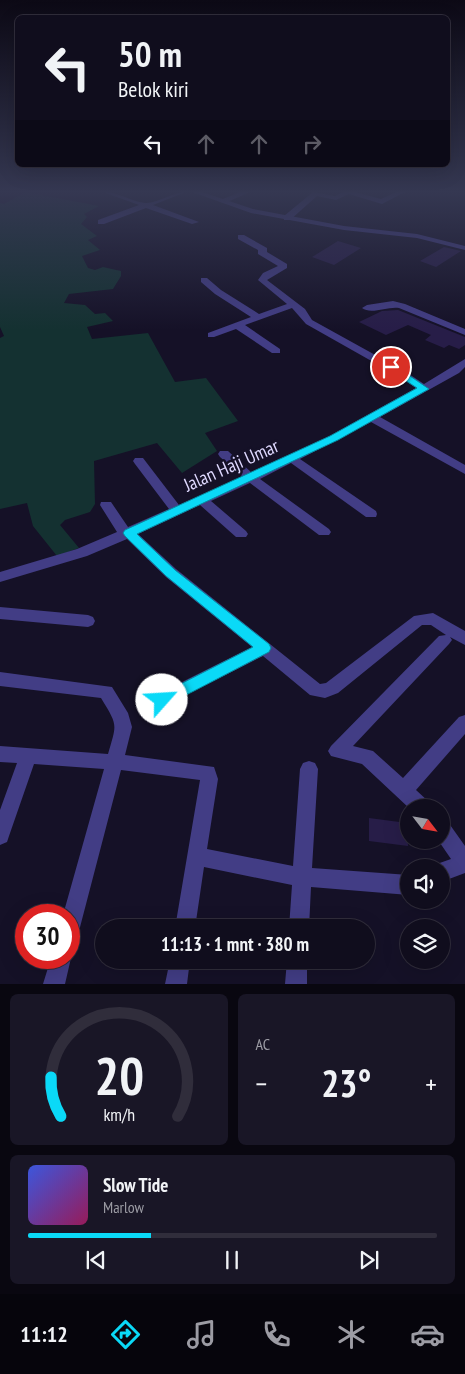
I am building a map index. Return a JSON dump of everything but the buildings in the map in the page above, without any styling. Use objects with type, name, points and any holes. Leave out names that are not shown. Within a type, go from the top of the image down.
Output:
[{"type":"street","points":[[241,238],[264,250],[261,252],[284,266],[266,275],[262,280],[302,311],[304,317],[309,322],[402,374],[424,389]]},
{"type":"street","points":[[425,238],[465,248]]},
{"type":"street","points":[[204,280],[218,292],[258,317]]},
{"type":"street","points":[[210,335],[294,304]]},
{"type":"street","points":[[367,308],[393,304],[402,306],[465,332]]},
{"type":"street","points":[[236,324],[276,351]]},
{"type":"street","name":"Jalan Haji Umar","points":[[0,577],[82,553],[251,478],[424,389],[455,371],[465,362]]},
{"type":"street","points":[[371,417],[465,470]]},
{"type":"street","points":[[224,454],[251,478],[324,532]]},
{"type":"street","points":[[291,458],[371,514]]},
{"type":"street","points":[[139,461],[176,510]]},
{"type":"street","points":[[202,500],[241,534]]},
{"type":"street","points":[[106,505],[127,534],[171,573],[310,686],[321,691],[332,688],[419,620],[433,619],[465,639]]},
{"type":"street","points":[[0,612],[88,621]]},
{"type":"street","points":[[414,799],[367,757],[337,751],[444,640]]},
{"type":"street","points":[[162,700],[264,648]]},
{"type":"street","points":[[0,679],[106,692],[122,718],[124,727],[116,762],[77,904]]},
{"type":"street","points":[[405,789],[465,722]]},
{"type":"street","points":[[0,754],[116,762],[208,773],[209,779],[186,919]]},
{"type":"street","points":[[0,836],[28,756]]},
{"type":"street","points":[[300,919],[309,769]]},
{"type":"street","points":[[450,841],[462,858],[458,866],[450,869]]},
{"type":"street","points":[[197,856],[302,877],[400,883]]},
{"type":"street","points":[[54,984],[58,969]]},
{"type":"street","points":[[176,984],[178,969]]},
{"type":"street","points":[[296,984],[297,969]]},
{"type":"green space","points":[[0,238],[93,238],[88,240],[100,250],[82,256],[88,268],[95,270],[103,267],[121,271],[121,276],[113,289],[69,294],[64,303],[85,305],[95,314],[105,313],[113,321],[87,327],[92,339],[148,333],[175,382],[206,378],[238,421],[205,433],[217,451],[182,473],[157,443],[94,461],[95,504],[90,512],[65,520],[60,525],[79,548],[57,556],[33,526],[27,503],[0,509],[0,338],[4,336],[0,327]]},
{"type":"route","points":[[162,700],[264,648],[171,573],[129,533],[334,438],[424,389],[391,367]]}]
